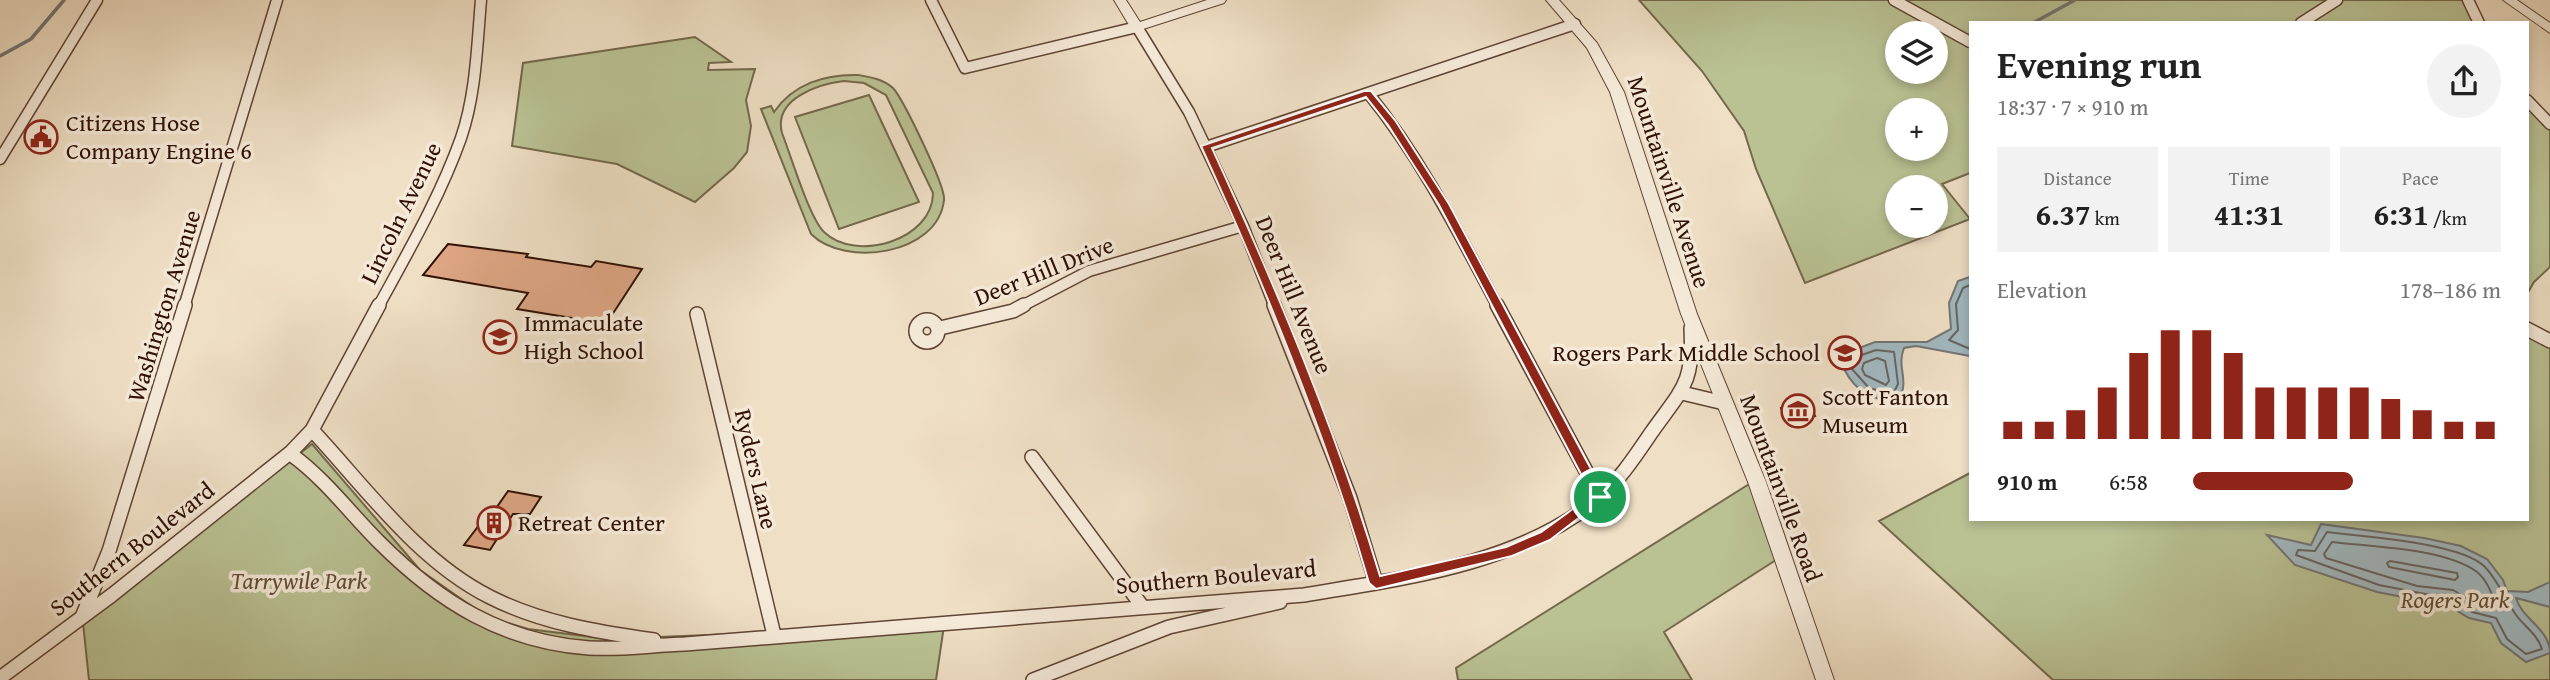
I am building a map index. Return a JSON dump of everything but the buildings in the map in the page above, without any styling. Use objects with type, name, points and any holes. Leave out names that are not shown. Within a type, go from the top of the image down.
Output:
[{"type":"street","points":[[0,159],[97,0]]},
{"type":"street","name":"Washington Avenue","points":[[80,621],[109,551],[135,471],[277,0]]},
{"type":"street","name":"Lincoln Avenue","points":[[312,430],[417,234],[461,136],[477,64],[481,0]]},
{"type":"street","points":[[930,0],[965,68],[1137,26],[1220,0]]},
{"type":"street","name":"Deer Hill Avenue","points":[[1120,0],[1188,110],[1243,226],[1350,498],[1376,583]]},
{"type":"street","name":"Mountainville Avenue","points":[[1552,0],[1575,24],[1607,70],[1617,92],[1689,314]]},
{"type":"street","points":[[1894,0],[1969,41]]},
{"type":"street","points":[[2304,21],[2337,0]]},
{"type":"street","points":[[2468,0],[2478,21]]},
{"type":"street","points":[[2509,0],[2550,29]]},
{"type":"street","points":[[1206,146],[1575,24]]},
{"type":"street","points":[[1368,93],[1392,122],[1443,204],[1600,497]]},
{"type":"street","points":[[2529,102],[2550,124]]},
{"type":"street","name":"Deer Hill Drive","points":[[940,328],[1013,311],[1089,271],[1243,226]]},
{"type":"street","name":"Ryders Lane","points":[[697,314],[774,635]]},
{"type":"street","name":"Southern Boulevard","points":[[292,454],[307,466],[419,582],[449,605],[490,627],[536,641],[588,649],[685,644],[1304,594],[1376,583],[1507,552],[1545,536],[1600,497],[1632,460],[1682,393],[1693,363],[1689,314]]},
{"type":"street","name":"Mountainville Road","points":[[1689,314],[1756,481],[1825,680]]},
{"type":"street","points":[[2529,330],[2550,341]]},
{"type":"street","points":[[1682,393],[1724,402]]},
{"type":"street","name":"Southern Boulevard","points":[[0,678],[80,621],[258,477],[292,454],[312,430],[441,565],[469,586],[508,606],[600,633],[685,644]]},
{"type":"street","points":[[1032,457],[1142,606]]},
{"type":"street","points":[[1033,680],[1169,627],[1251,610],[1304,594]]},
{"type":"green space","points":[[1639,0],[2464,0],[2473,21],[1969,21],[1969,173],[1948,182],[1948,175],[1885,175],[1885,238],[1921,238],[1805,283],[1756,169],[1744,131],[1702,71]]},
{"type":"green space","points":[[695,37],[731,62],[709,63],[708,70],[755,69],[746,100],[751,126],[747,152],[734,168],[695,202],[617,164],[512,146],[523,63]]},
{"type":"green space","points":[[846,75],[872,78],[893,88],[923,143],[943,192],[944,200],[938,219],[925,233],[908,244],[866,253],[845,251],[826,245],[811,234],[761,109],[771,106],[774,112],[790,94],[800,88],[822,79]],"holes":[[[844,81],[864,83],[886,95],[933,193],[930,209],[920,223],[907,234],[873,246],[855,246],[838,241],[824,232],[818,224],[795,170],[782,133],[781,121],[784,111],[800,95]]]},
{"type":"green space","points":[[869,95],[919,202],[839,229],[795,117]]},
{"type":"green space","points":[[2529,106],[2550,127],[2550,267],[2529,291]]},
{"type":"green space","points":[[1948,192],[1969,218],[1948,228]]},
{"type":"green space","name":"Rogers Park","points":[[2529,334],[2550,344],[2550,680],[2053,680],[1879,521],[1969,474],[1969,521],[2529,521]]},
{"type":"green space","name":"Tarrywile Park","points":[[312,444],[420,570],[487,617],[528,629],[609,639],[783,632],[945,619],[936,680],[89,680],[83,623]]},
{"type":"green space","points":[[1754,481],[1779,558],[1664,632],[1692,680],[1458,680],[1456,668]]},
{"type":"water","points":[[1969,277],[1969,356],[1916,346],[1904,348],[1901,362],[1903,386],[1899,401],[1873,397],[1854,384],[1844,369],[1851,351],[1875,342],[1927,342],[1951,329],[1949,303],[1958,281]]},
{"type":"water","points":[[2321,524],[2424,538],[2461,546],[2487,559],[2503,580],[2507,591],[2528,592],[2550,582],[2550,607],[2516,598],[2524,612],[2546,637],[2550,653],[2526,662],[2501,643],[2491,623],[2469,618],[2449,606],[2377,592],[2295,565],[2267,535],[2311,545]]},
{"type":"waterway","points":[[0,56],[31,39],[64,0]]},
{"type":"waterway","points":[[2037,21],[2075,0]]},
{"type":"place","name":"Citizens Hose Company Engine 6","points":[[41,137]]},
{"type":"place","name":"Immaculate High School","points":[[500,337]]},
{"type":"place","name":"Rogers Park Middle School","points":[[1845,353]]},
{"type":"place","name":"Scott Fanton Museum","points":[[1798,411]]},
{"type":"place","name":"Retreat Center","points":[[494,523]]},
{"type":"route","points":[[1368,93],[1392,122],[1443,204],[1600,497],[1545,536],[1507,552],[1376,583],[1350,498],[1243,226],[1206,146],[1368,93]]}]
